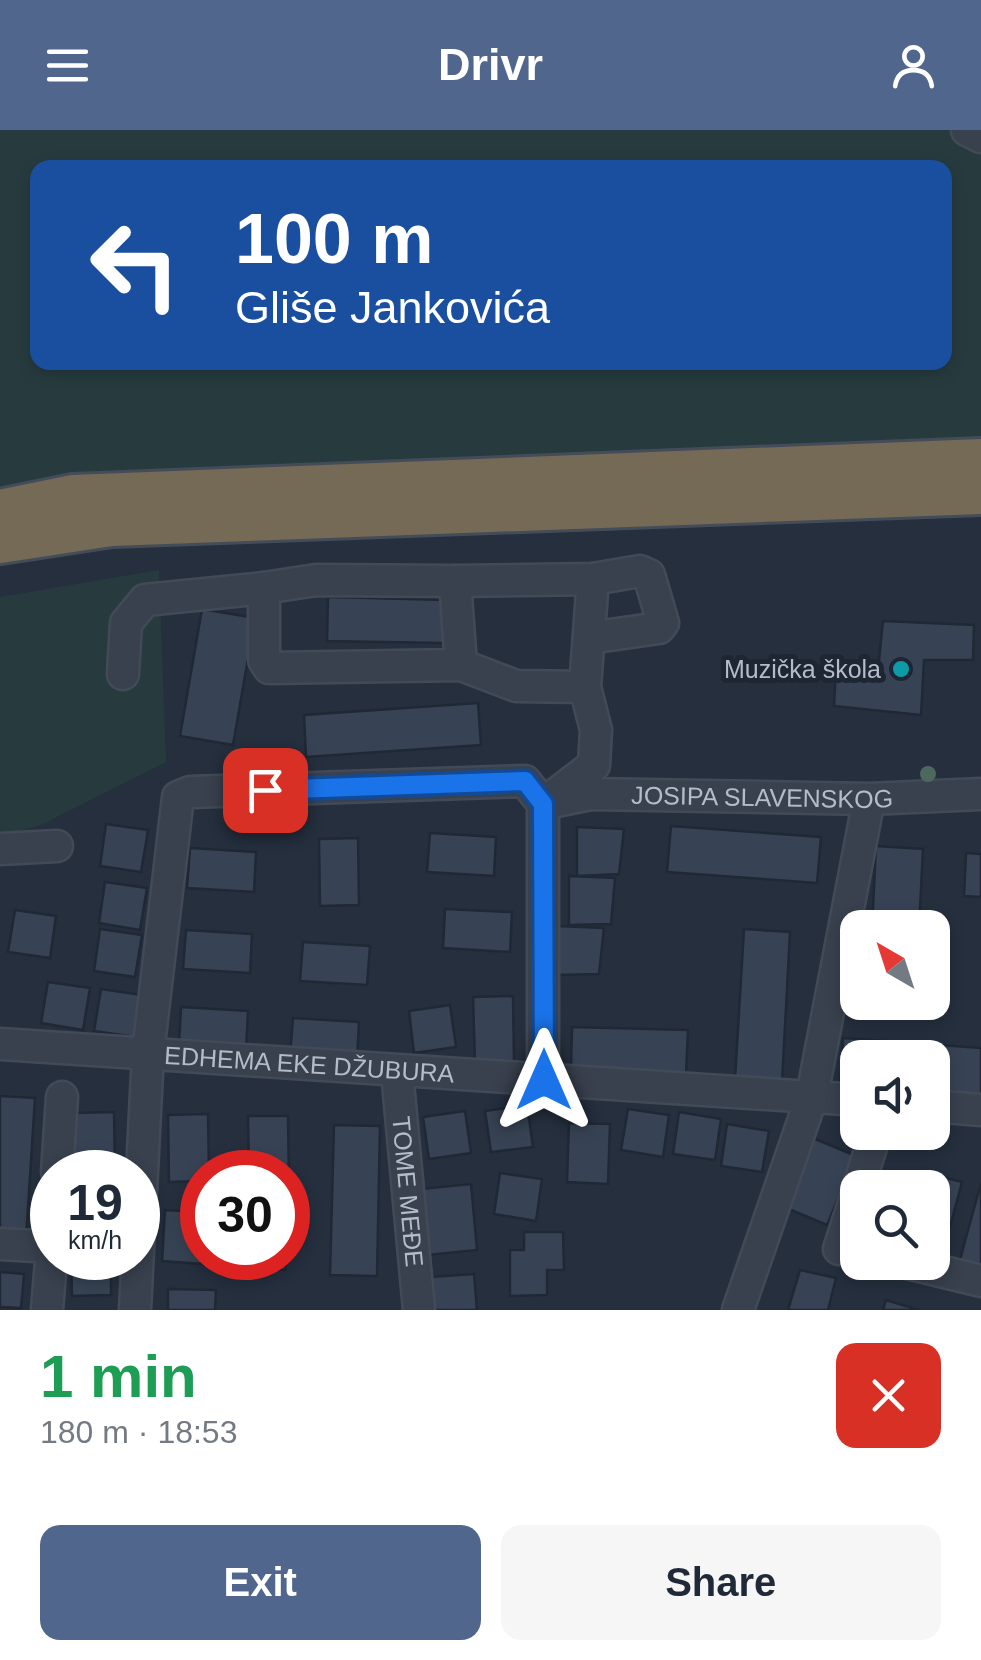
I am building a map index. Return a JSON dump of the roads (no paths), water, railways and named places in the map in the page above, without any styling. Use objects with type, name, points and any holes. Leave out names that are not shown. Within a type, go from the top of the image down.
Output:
[{"type":"highway","points":[[0,511],[73,496],[981,460]]},
{"type":"highway","points":[[0,542],[111,525],[981,493]]},
{"type":"street","points":[[967,130],[981,137]]},
{"type":"street","points":[[123,674],[126,623],[144,600],[316,580],[592,580],[640,571],[649,575],[662,623],[656,631],[588,638]]},
{"type":"street","points":[[543,804],[594,765],[596,730],[585,687],[592,580]]},
{"type":"street","points":[[455,581],[462,664]]},
{"type":"street","points":[[264,588],[264,660],[269,668],[462,664],[516,686],[585,687]]},
{"type":"street","points":[[136,1310],[148,1053],[178,796],[190,792],[525,781],[543,804],[544,1080]]},
{"type":"street","name":"JOSIPA SLAVENSKOG","points":[[543,804],[592,794],[868,799],[981,794]]},
{"type":"street","points":[[738,1310],[812,1096],[868,799]]},
{"type":"street","points":[[0,849],[56,846]]},
{"type":"street","name":"EDHEMA EKE DŽUBURA","points":[[0,1044],[840,1098]]},
{"type":"street","name":"TOME MEĐE","points":[[397,1072],[420,1310]]},
{"type":"street","points":[[58,1150],[62,1097]]},
{"type":"street","points":[[950,1107],[981,1110]]},
{"type":"street","points":[[0,1244],[30,1246]]},
{"type":"street","points":[[950,1273],[981,1280]]},
{"type":"street","points":[[48,1310],[50,1280]]},
{"type":"place","name":"Muzička škola","points":[[901,669]]}]
